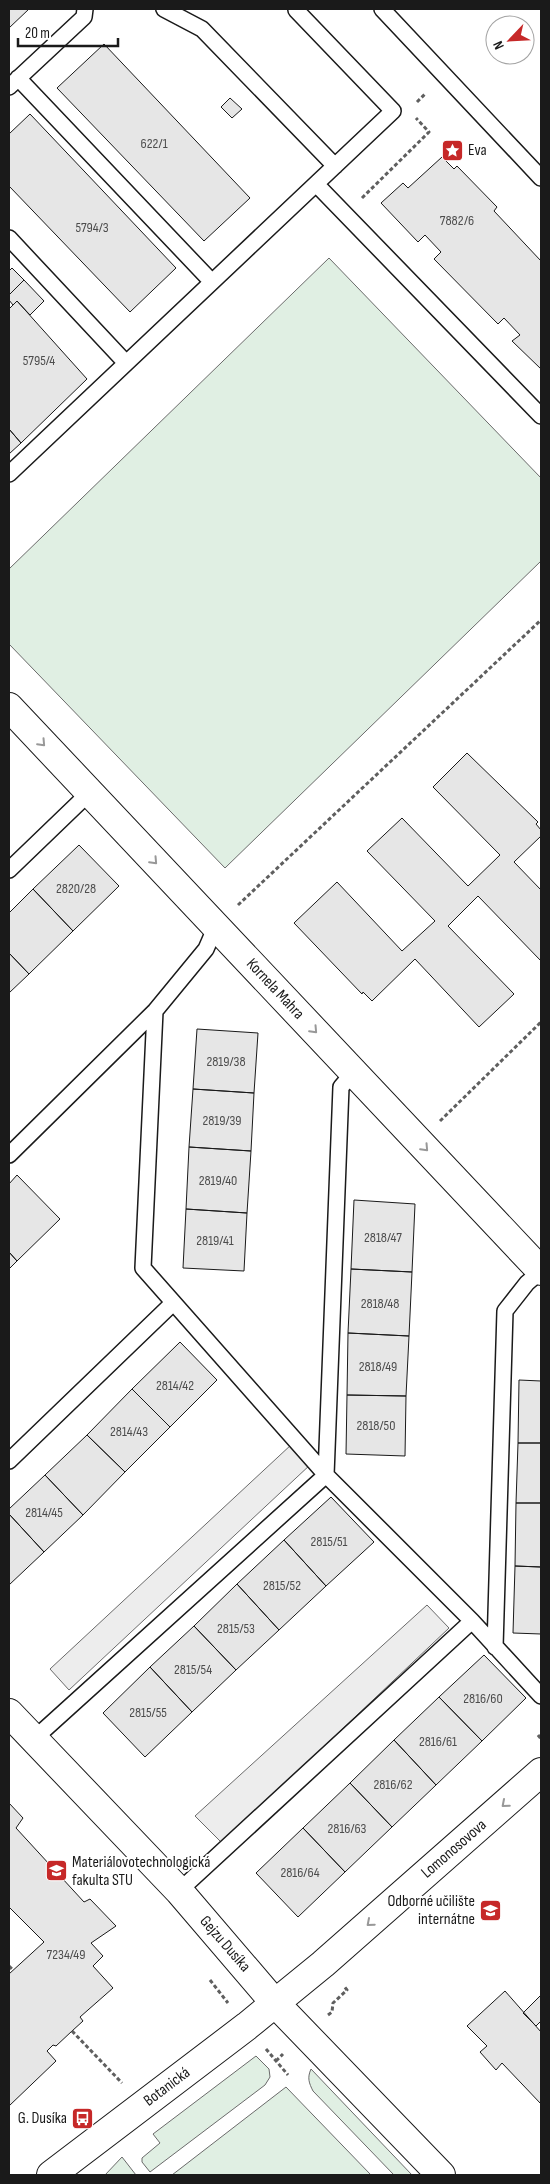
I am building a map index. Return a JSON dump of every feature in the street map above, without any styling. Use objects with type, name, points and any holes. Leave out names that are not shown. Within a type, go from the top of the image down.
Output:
[{"type":"street","name":"Kornela Mahra","points":[[9,707],[541,1271]]},
{"type":"street","name":"Gejzu Dusíka","points":[[9,1713],[179,1891],[274,2002],[441,2175]]},
{"type":"street","name":"Lomonosovova","points":[[274,2002],[323,1964],[541,1772]]},
{"type":"street","name":"Botanická","points":[[57,2174],[247,2026],[274,2002]]},
{"type":"lane","points":[[85,9],[84,17],[14,82],[212,282]]},
{"type":"lane","points":[[164,9],[202,29],[335,166]]},
{"type":"lane","points":[[382,9],[541,178]]},
{"type":"lane","points":[[9,474],[393,111],[296,10]]},
{"type":"lane","points":[[316,184],[541,416]]},
{"type":"lane","points":[[9,238],[126,363]]},
{"type":"lane","points":[[9,870],[89,792]]},
{"type":"lane","points":[[9,1155],[155,1011],[206,949],[216,926]]},
{"type":"lane","points":[[155,1011],[143,1268],[326,1475],[472,1621],[541,1696]]},
{"type":"lane","points":[[34,1739],[326,1475],[342,1087],[354,1072]]},
{"type":"lane","points":[[495,1647],[504,1311],[527,1283],[541,1271]]},
{"type":"lane","points":[[9,1461],[173,1303]]},
{"type":"lane","points":[[179,1891],[472,1621]]},
{"type":"path","points":[[415,104],[445,75]]},
{"type":"path","points":[[345,214],[429,132],[414,116]]},
{"type":"path","points":[[216,926],[541,620]]},
{"type":"path","points":[[419,1141],[541,1022]]},
{"type":"path","points":[[538,1735],[541,1739]]},
{"type":"path","points":[[9,1966],[13,1970]]},
{"type":"path","points":[[72,2031],[125,2085]]},
{"type":"green space","points":[[329,258],[541,478],[541,561],[225,868],[9,644],[9,569]]},
{"type":"green space","points":[[256,2056],[269,2069],[270,2077],[265,2085],[150,2172],[142,2162],[142,2158],[160,2143],[153,2134]]},
{"type":"green space","points":[[311,2069],[412,2175],[394,2175],[313,2091],[309,2080]]},
{"type":"green space","points":[[286,2087],[371,2175],[172,2175]]},
{"type":"green space","points":[[122,2157],[136,2175],[105,2175]]},
{"type":"shaded area","points":[[292,1444],[311,1464],[69,1690],[50,1669]]},
{"type":"shaded area","points":[[427,1605],[449,1628],[222,1843],[195,1816]]},
{"type":"building","points":[[9,9],[29,9],[9,28]]},
{"type":"building","points":[[104,44],[250,198],[204,241],[57,88]]},
{"type":"building","points":[[230,98],[242,109],[232,118],[221,107]]},
{"type":"building","points":[[30,114],[176,268],[130,312],[9,186],[9,134]]},
{"type":"building","points":[[442,157],[454,169],[457,166],[497,207],[494,211],[541,261],[541,369],[512,341],[520,335],[504,318],[498,324],[434,259],[441,252],[425,235],[418,242],[381,203],[403,183],[408,188]]},
{"type":"building","points":[[12,268],[24,280],[9,295],[9,271]]},
{"type":"building","points":[[24,280],[44,301],[30,315],[17,301],[13,305],[9,300],[9,295]]},
{"type":"building","points":[[17,301],[87,379],[21,443],[9,429],[9,309]]},
{"type":"building","points":[[9,429],[21,443],[9,454]]},
{"type":"building","points":[[467,753],[538,822],[536,824],[541,830],[541,836],[514,862],[541,890],[541,961],[478,896],[448,926],[514,994],[479,1027],[415,959],[372,1001],[363,992],[362,994],[294,923],[337,882],[402,951],[435,921],[367,851],[402,818],[468,886],[500,855],[433,787]]},
{"type":"building","points":[[79,845],[119,886],[73,931],[33,889]]},
{"type":"building","points":[[33,889],[73,931],[29,974],[9,953],[9,913]]},
{"type":"building","points":[[9,953],[29,974],[9,993]]},
{"type":"building","points":[[197,1029],[258,1033],[254,1093],[193,1089]]},
{"type":"building","points":[[193,1089],[254,1093],[251,1151],[189,1147]]},
{"type":"building","points":[[189,1147],[251,1151],[247,1213],[186,1209]]},
{"type":"building","points":[[17,1175],[60,1219],[17,1261],[9,1252],[9,1184]]},
{"type":"building","points":[[354,1200],[415,1204],[412,1272],[351,1269]]},
{"type":"building","points":[[186,1209],[247,1213],[244,1271],[183,1268]]},
{"type":"building","points":[[9,1252],[17,1261],[9,1269]]},
{"type":"building","points":[[351,1269],[412,1272],[409,1336],[348,1333]]},
{"type":"building","points":[[348,1333],[409,1336],[406,1396],[347,1395]]},
{"type":"building","points":[[180,1342],[217,1380],[170,1427],[132,1389]]},
{"type":"building","points":[[519,1380],[541,1381],[541,1443],[518,1443]]},
{"type":"building","points":[[132,1389],[170,1427],[125,1472],[87,1435]]},
{"type":"building","points":[[347,1395],[406,1396],[405,1456],[346,1454]]},
{"type":"building","points":[[87,1435],[125,1472],[83,1515],[45,1475]]},
{"type":"building","points":[[518,1443],[541,1443],[541,1503],[516,1503]]},
{"type":"building","points":[[45,1475],[83,1515],[44,1552],[9,1514],[9,1509]]},
{"type":"building","points":[[331,1497],[374,1542],[326,1586],[284,1540]]},
{"type":"building","points":[[516,1503],[541,1503],[541,1567],[515,1566]]},
{"type":"building","points":[[9,1514],[44,1552],[9,1585]]},
{"type":"building","points":[[284,1540],[326,1586],[279,1630],[237,1584]]},
{"type":"building","points":[[515,1566],[541,1567],[541,1634],[513,1633]]},
{"type":"building","points":[[237,1584],[279,1630],[236,1670],[194,1626]]},
{"type":"building","points":[[194,1626],[236,1670],[192,1712],[150,1667]]},
{"type":"building","points":[[484,1655],[526,1698],[482,1741],[439,1697]]},
{"type":"building","points":[[150,1667],[192,1712],[145,1757],[103,1713]]},
{"type":"building","points":[[439,1697],[482,1741],[436,1785],[394,1740]]},
{"type":"building","points":[[394,1740],[436,1785],[392,1827],[350,1783]]},
{"type":"building","points":[[350,1783],[392,1827],[345,1872],[303,1828]]},
{"type":"building","points":[[9,1803],[23,1818],[16,1828],[84,1902],[90,1899],[116,1926],[91,1943],[103,1956],[93,1966],[113,1988],[80,2017],[83,2021],[56,2046],[53,2045],[47,2051],[56,2061],[9,2106],[9,1974],[44,1942],[10,1908],[9,1910]]},
{"type":"building","points":[[303,1828],[345,1872],[298,1917],[256,1873]]},
{"type":"building","points":[[505,1991],[541,2032],[541,2104],[502,2063],[496,2070],[480,2052],[487,2046],[467,2026]]},
{"type":"building","points":[[541,1995],[541,2021],[536,2026],[523,2013]]},
{"type":"place","name":"Eva","points":[[452,150]]},
{"type":"place","name":"Materiálovotechnologická fakulta STU","points":[[56,1871]]},
{"type":"place","name":"Odborné učilište internátne","points":[[491,1910]]},
{"type":"place","name":"G. Dusíka","points":[[83,2118]]}]
